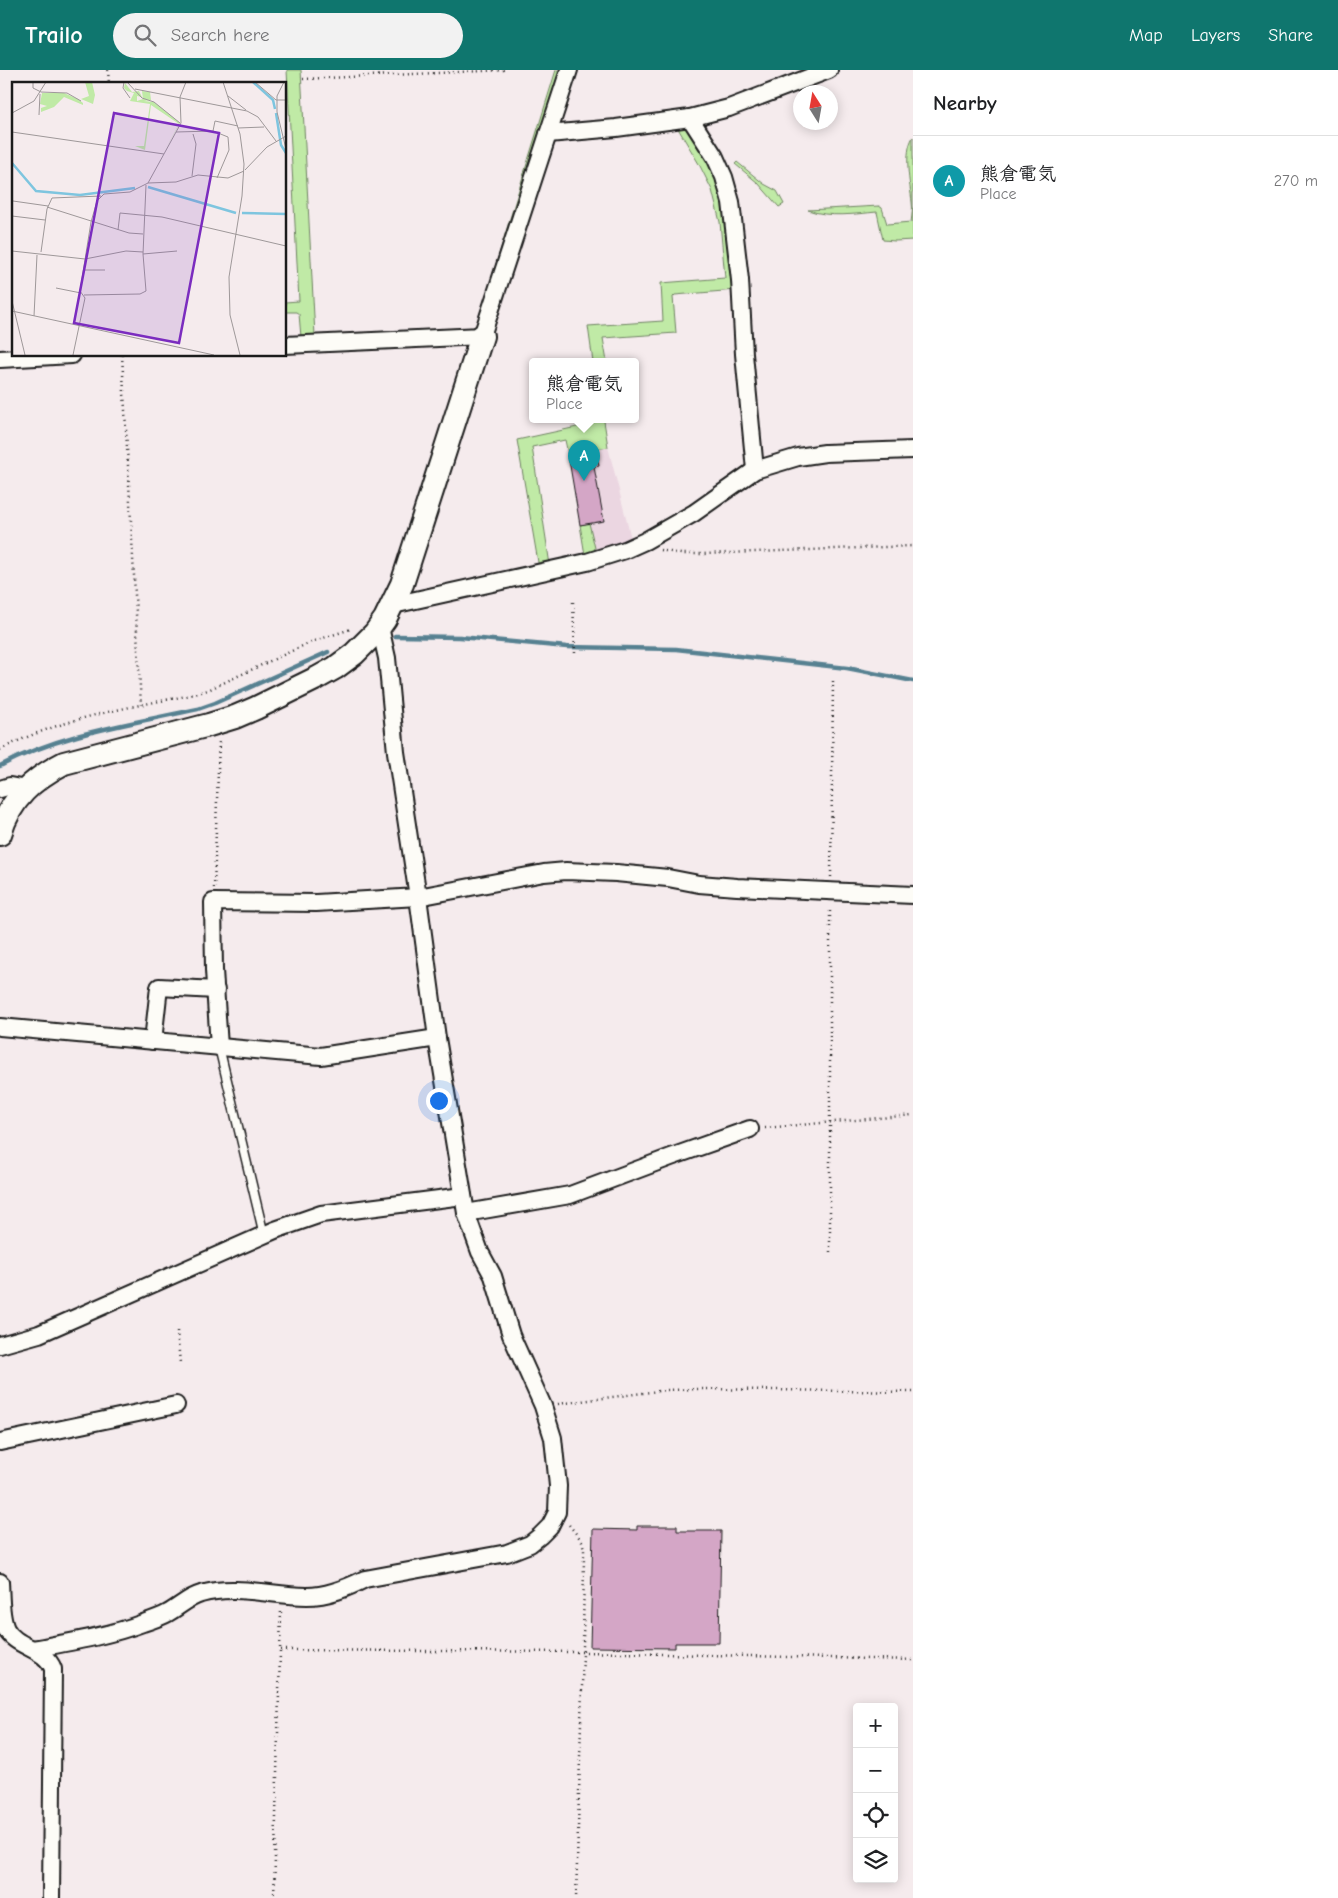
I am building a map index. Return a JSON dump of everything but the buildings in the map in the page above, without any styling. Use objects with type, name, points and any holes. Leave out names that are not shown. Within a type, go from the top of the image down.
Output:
[{"type":"street","points":[[0,834],[4,821],[14,802],[36,779],[64,763],[220,722],[256,708],[335,668],[354,654],[369,627],[393,605],[402,584],[569,70]]},
{"type":"street","points":[[548,134],[616,128],[690,118],[729,108],[828,70]]},
{"type":"street","points":[[690,118],[715,157],[724,177],[731,202],[740,280],[744,354],[755,470]]},
{"type":"street","points":[[286,345],[482,336]]},
{"type":"street","points":[[0,358],[48,356]]},
{"type":"street","points":[[393,605],[599,559],[645,540],[694,512],[755,470],[798,457],[825,453],[913,450]]},
{"type":"street","points":[[33,1649],[114,1633],[142,1624],[166,1614],[200,1594],[232,1590],[316,1596],[344,1589],[365,1579],[507,1553],[530,1544],[540,1536],[550,1526],[558,1512],[558,1486],[553,1438],[543,1406],[512,1335],[493,1276],[480,1252],[466,1213],[437,1038],[396,752],[387,658],[369,627]]},
{"type":"street","points":[[0,789],[10,786],[26,789]]},
{"type":"street","points":[[220,1047],[213,902],[316,903],[418,897],[544,873],[566,871],[616,873],[728,886],[913,895]]},
{"type":"street","points":[[154,1041],[159,987],[216,990]]},
{"type":"street","points":[[0,1027],[322,1056],[437,1038]]},
{"type":"street","points":[[466,1213],[570,1195],[750,1129]]},
{"type":"street","points":[[0,1345],[40,1334],[264,1235],[320,1214],[463,1196]]},
{"type":"street","points":[[0,1442],[176,1404]]},
{"type":"street","points":[[0,1582],[2,1620],[6,1638],[33,1649],[48,1659],[53,1669],[51,1898]]},
{"type":"lane","points":[[220,1047],[264,1235]]},
{"type":"path","points":[[303,79],[504,70]]},
{"type":"path","points":[[122,356],[141,705]]},
{"type":"path","points":[[645,540],[658,549],[681,554],[913,546]]},
{"type":"path","points":[[573,602],[575,653]]},
{"type":"path","points":[[0,750],[50,727],[208,690],[311,642],[335,633],[369,627]]},
{"type":"path","points":[[830,1252],[830,892],[833,681]]},
{"type":"path","points":[[213,902],[220,722]]},
{"type":"path","points":[[750,1129],[913,1115]]},
{"type":"path","points":[[177,1331],[180,1363]]},
{"type":"path","points":[[543,1406],[666,1390],[913,1392]]},
{"type":"path","points":[[558,1512],[578,1535],[584,1549],[584,1652],[576,1898]]},
{"type":"path","points":[[274,1898],[281,1594]]},
{"type":"path","points":[[281,1650],[584,1652],[913,1660]]},
{"type":"shaded area","points":[[608,447],[633,546],[585,555],[568,454]]},
{"type":"green space","points":[[287,70],[301,70],[315,336],[301,337],[299,314],[296,312],[286,312],[286,302],[299,301]]},
{"type":"green space","points":[[556,70],[564,70],[480,322],[477,325]]},
{"type":"green space","points":[[688,124],[721,180],[736,290],[675,295],[673,297],[676,333],[603,338],[606,358],[592,358],[588,326],[663,321],[661,283],[725,278],[720,222],[712,190],[676,125]]},
{"type":"green space","points":[[913,137],[913,240],[883,240],[877,212],[833,215],[808,210],[879,206],[882,208],[887,224],[911,222],[912,205],[908,151]]},
{"type":"green space","points":[[737,162],[764,184],[777,191],[784,204],[779,207],[758,183],[735,164]]},
{"type":"green space","points":[[604,423],[608,447],[568,454],[565,440],[532,447],[550,565],[539,568],[517,440],[591,424]]},
{"type":"green space","points":[[589,523],[595,548],[594,552],[585,555],[580,525]]},
{"type":"waterway","points":[[395,636],[460,637],[567,647],[676,649],[847,668],[913,681]]},
{"type":"waterway","points":[[0,766],[48,745],[72,737],[198,709],[328,652]]},
{"type":"place","name":"熊倉電気","points":[[584,481]]}]
